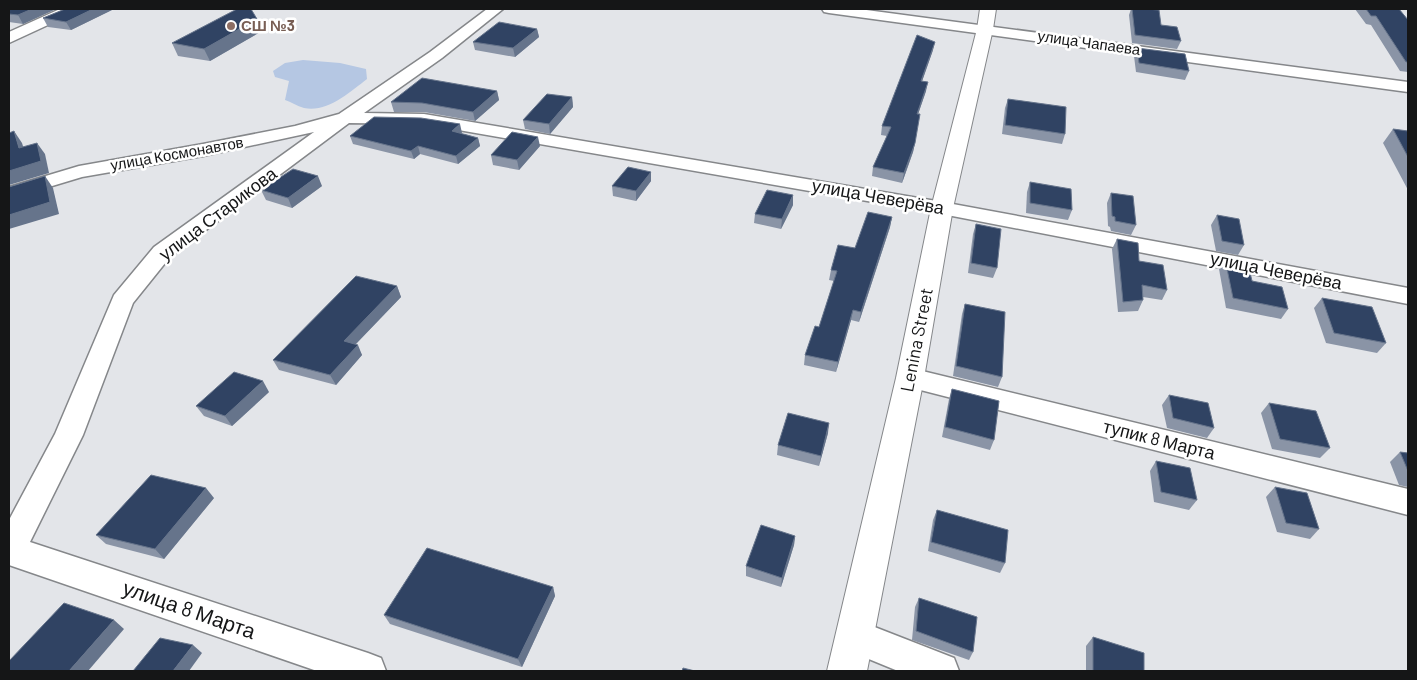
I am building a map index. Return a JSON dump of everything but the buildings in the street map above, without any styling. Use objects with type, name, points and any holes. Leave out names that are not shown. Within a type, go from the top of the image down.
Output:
[{"type":"street","points":[[9,38],[71,9]]},
{"type":"street","name":"улица Старикова","points":[[9,550],[68,435],[122,301],[162,252],[345,118],[436,55],[496,9]]},
{"type":"street","name":"улица Чапаева","points":[[829,9],[986,19],[1408,87]]},
{"type":"street","name":"Lenina Street","points":[[847,671],[910,378],[942,208],[986,19]]},
{"type":"street","name":"улица Космонавтов","points":[[9,193],[79,172],[203,150],[345,118]]},
{"type":"street","name":"улица Чеверёва","points":[[345,118],[424,119],[942,208],[1408,296]]},
{"type":"street","name":"тупик 8 Марта","points":[[910,378],[1408,502]]},
{"type":"street","name":"улица 8 Марта","points":[[9,550],[368,671]]},
{"type":"street","points":[[854,636],[941,671]]},
{"type":"shaded area","points":[[303,60],[340,63],[366,69],[367,79],[346,95],[330,104],[313,109],[304,108],[285,100],[289,81],[275,77],[273,71],[285,63]]},
{"type":"place","name":"СШ №3","points":[[231,26]]}]
